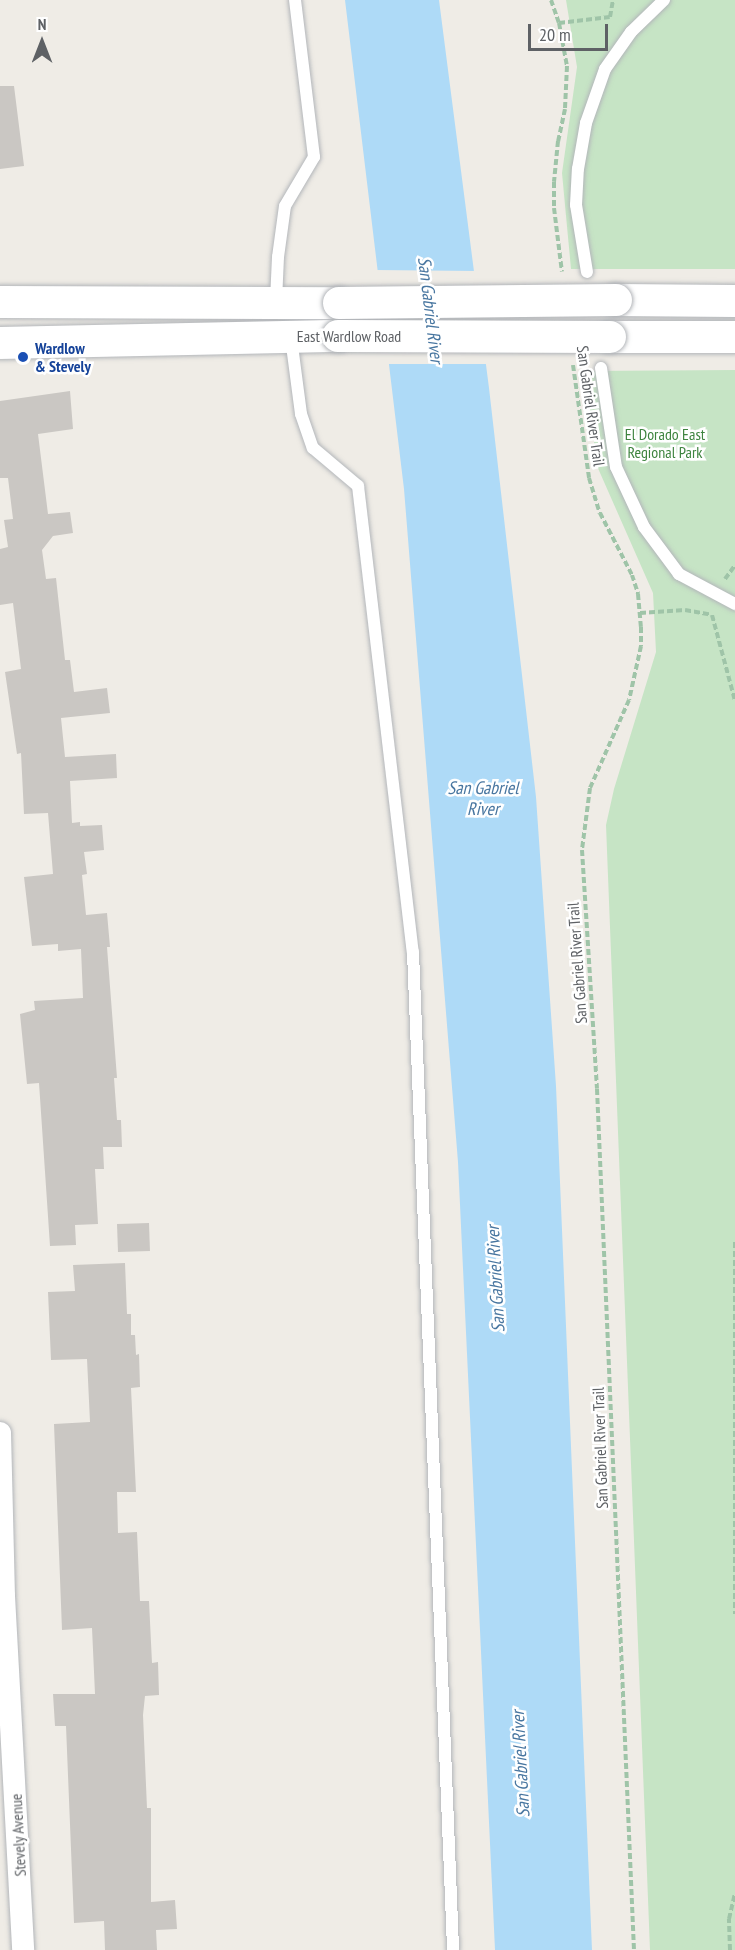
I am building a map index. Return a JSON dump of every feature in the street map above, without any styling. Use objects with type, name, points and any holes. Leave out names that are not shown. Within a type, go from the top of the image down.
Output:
[{"type":"main road","name":"East Wardlow Road","points":[[0,302],[339,303],[616,300],[735,302]]},
{"type":"main road","name":"East Wardlow Road","points":[[0,343],[291,336],[735,337]]},
{"type":"street","name":"Stevely Avenue","points":[[0,1433],[2,1596],[11,1902],[22,1950]]},
{"type":"lane","points":[[276,302],[278,257],[285,206],[314,157],[295,0]]},
{"type":"lane","points":[[587,272],[576,205],[578,169],[586,123],[605,69],[631,32],[664,0]]},
{"type":"lane","points":[[291,336],[301,414],[313,448],[358,486],[412,952],[453,1950]]},
{"type":"lane","points":[[601,368],[616,467],[644,527],[679,574],[735,604]]},
{"type":"path","points":[[551,0],[559,23],[567,66],[565,109],[554,182],[554,208],[562,277]]},
{"type":"path","points":[[559,23],[610,17],[613,0]]},
{"type":"path","name":"San Gabriel River Trail","points":[[572,357],[589,478],[600,513],[632,575],[640,613],[641,646],[634,681],[590,788],[582,850],[598,1101],[634,1950]]},
{"type":"path","points":[[724,581],[735,565]]},
{"type":"path","points":[[640,613],[685,610],[712,615],[735,701]]},
{"type":"path","points":[[735,1242],[735,1614]]},
{"type":"path","points":[[730,1950],[729,1919],[735,1894]]},
{"type":"green space","points":[[566,0],[735,0],[735,269],[571,269],[562,173],[577,67]]},
{"type":"green space","name":"El Dorado East Regional Park","points":[[735,370],[735,1950],[650,1950],[606,825],[614,789],[656,652],[653,593],[597,466],[585,371]]},
{"type":"water","name":"San Gabriel River","points":[[345,0],[439,0],[489,388],[536,797],[556,1086],[592,1950],[495,1950],[458,1162],[404,489]]},
{"type":"pier","points":[[375,270],[477,271],[489,364],[386,364]]},
{"type":"building","points":[[0,86],[14,86],[24,166],[0,169]]},
{"type":"building","points":[[70,391],[73,429],[38,434],[48,514],[70,512],[73,533],[53,536],[42,550],[46,579],[56,578],[65,660],[70,660],[74,692],[107,688],[110,713],[61,718],[65,757],[116,754],[117,778],[70,781],[72,823],[80,822],[80,826],[102,825],[104,850],[84,852],[87,874],[82,875],[86,915],[107,913],[110,947],[107,947],[117,1078],[114,1078],[117,1120],[121,1120],[122,1147],[103,1147],[104,1169],[95,1169],[98,1224],[75,1225],[76,1245],[50,1246],[39,1083],[27,1084],[20,1014],[35,1010],[34,1001],[83,998],[81,949],[58,951],[58,944],[32,946],[24,877],[53,874],[48,813],[24,814],[21,753],[17,754],[5,672],[21,669],[13,603],[0,605],[0,549],[8,547],[4,520],[13,519],[8,478],[0,478],[0,401]]},
{"type":"building","points":[[149,1223],[150,1251],[118,1252],[117,1224]]},
{"type":"building","points":[[125,1263],[127,1314],[131,1314],[131,1335],[135,1335],[136,1355],[139,1354],[140,1387],[131,1388],[136,1492],[117,1492],[118,1533],[137,1532],[140,1601],[149,1601],[152,1663],[158,1662],[159,1695],[145,1696],[143,1715],[147,1808],[151,1808],[151,1902],[175,1900],[177,1929],[156,1930],[157,1950],[105,1950],[104,1921],[74,1923],[66,1726],[55,1726],[53,1694],[95,1694],[92,1628],[62,1630],[54,1424],[90,1422],[87,1359],[51,1360],[48,1292],[75,1291],[73,1265]]},
{"type":"place","name":"Wardlow & Stevely","points":[[23,357]]}]
